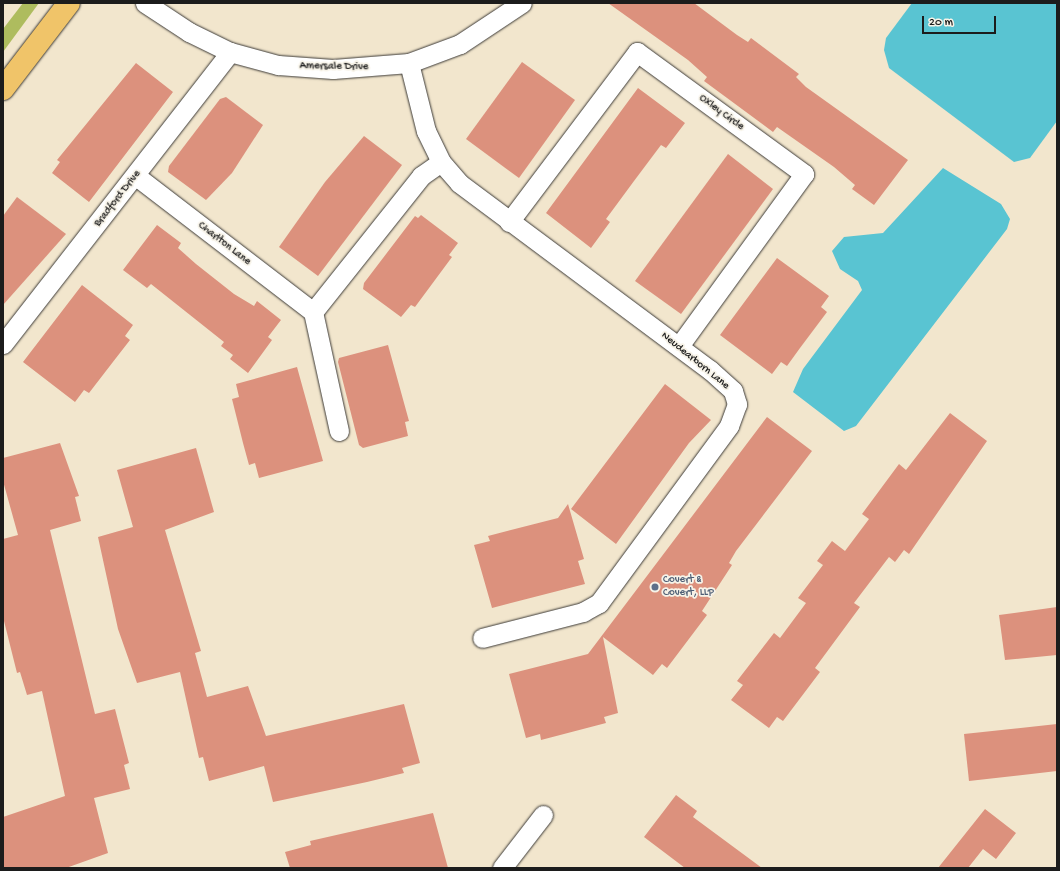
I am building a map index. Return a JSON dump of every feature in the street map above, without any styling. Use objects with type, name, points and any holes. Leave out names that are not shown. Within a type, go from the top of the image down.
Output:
[{"type":"main road","points":[[3,89],[69,3]]},
{"type":"street","name":"Amersale Drive","points":[[145,3],[189,32],[230,52],[278,64],[333,69],[409,63],[460,44],[522,3]]},
{"type":"street","name":"Bradford Drive","points":[[3,344],[136,176],[230,52]]},
{"type":"street","name":"Oxley Circle","points":[[509,222],[638,52],[804,174],[679,346]]},
{"type":"street","name":"Neudearborn Lane","points":[[409,63],[426,131],[441,162],[459,183],[509,222],[679,346],[733,391],[737,404],[729,426],[599,603],[583,612],[482,638]]},
{"type":"street","points":[[339,431],[313,312],[421,176],[441,162]]},
{"type":"street","name":"Charlton Lane","points":[[136,176],[313,312]]},
{"type":"street","points":[[502,868],[543,815]]},
{"type":"green space","points":[[23,3],[39,3],[3,52],[3,29]]},
{"type":"water","points":[[912,3],[1057,3],[1057,121],[1030,158],[1014,162],[889,68],[884,50],[886,38]]},
{"type":"water","points":[[943,168],[1001,204],[1010,219],[1007,229],[856,426],[844,431],[793,392],[803,369],[862,290],[858,281],[840,269],[832,251],[844,237],[883,233]]},
{"type":"building","points":[[608,3],[694,3],[748,42],[751,38],[799,74],[796,77],[806,87],[908,160],[874,205],[852,189],[855,185],[834,167],[777,127],[773,132],[704,81],[707,77],[688,60]]},
{"type":"building","points":[[522,62],[575,100],[519,178],[466,139]]},
{"type":"building","points":[[136,63],[173,92],[89,202],[52,173],[60,162],[57,160]]},
{"type":"building","points":[[638,88],[685,123],[666,148],[661,145],[606,219],[610,222],[591,248],[546,213]]},
{"type":"building","points":[[226,97],[263,125],[232,173],[206,200],[168,172],[169,166],[220,99]]},
{"type":"building","points":[[364,136],[402,165],[318,276],[279,247],[325,182]]},
{"type":"building","points":[[728,154],[773,189],[681,314],[635,281]]},
{"type":"building","points":[[17,197],[66,234],[3,305],[3,216]]},
{"type":"building","points":[[421,215],[458,243],[449,255],[452,257],[415,307],[411,305],[401,317],[363,289],[364,283],[415,216],[418,218]]},
{"type":"building","points":[[157,225],[181,243],[178,248],[234,294],[254,306],[257,301],[281,320],[268,337],[272,340],[248,373],[230,359],[233,355],[221,346],[224,342],[151,284],[147,288],[123,270]]},
{"type":"building","points":[[777,258],[829,296],[821,307],[827,312],[787,366],[781,362],[772,374],[720,335]]},
{"type":"building","points":[[82,285],[133,325],[125,336],[130,340],[89,393],[84,390],[75,402],[23,362]]},
{"type":"building","points":[[388,345],[409,421],[405,422],[408,436],[363,448],[359,445],[338,362],[339,358]]},
{"type":"building","points":[[297,367],[323,461],[259,478],[255,463],[249,465],[232,399],[239,397],[236,384]]},
{"type":"building","points":[[665,384],[711,420],[689,443],[616,544],[571,509]]},
{"type":"building","points":[[950,413],[987,441],[909,554],[904,550],[895,562],[889,557],[854,603],[860,607],[815,668],[820,672],[783,721],[777,717],[769,728],[731,700],[743,685],[737,681],[774,633],[780,638],[806,603],[798,598],[823,565],[817,561],[832,541],[845,551],[869,519],[862,514],[899,464],[906,470]]},
{"type":"building","points":[[767,417],[812,451],[736,551],[729,563],[732,565],[702,611],[707,615],[667,668],[662,664],[653,675],[603,637],[618,713],[604,717],[606,723],[541,740],[540,734],[526,738],[509,674],[588,654]]},
{"type":"building","points":[[60,443],[79,496],[75,497],[81,521],[50,530],[95,714],[115,709],[129,763],[124,765],[130,789],[94,798],[108,853],[66,868],[3,868],[3,817],[65,796],[42,691],[27,695],[20,672],[17,673],[3,617],[3,539],[18,535],[3,481],[3,458]]},
{"type":"building","points":[[196,448],[214,512],[165,530],[201,651],[195,653],[207,697],[248,686],[266,736],[404,704],[420,763],[402,768],[404,773],[273,802],[264,766],[209,781],[203,757],[199,758],[180,672],[137,683],[118,629],[98,537],[133,527],[117,470]]},
{"type":"building","points":[[568,504],[584,559],[578,561],[585,584],[492,608],[474,545],[490,541],[488,536],[558,518]]},
{"type":"building","points":[[1057,607],[1057,655],[1005,660],[999,615]]},
{"type":"building","points":[[1057,724],[1057,771],[969,781],[964,734]]},
{"type":"building","points":[[676,795],[697,811],[693,817],[762,868],[685,868],[644,837]]},
{"type":"building","points":[[985,809],[1016,833],[996,859],[983,849],[968,868],[938,868]]},
{"type":"building","points":[[433,813],[448,868],[290,868],[285,852],[311,845],[310,841]]},
{"type":"place","name":"Covert & Covert, LLP","points":[[655,587]]}]
